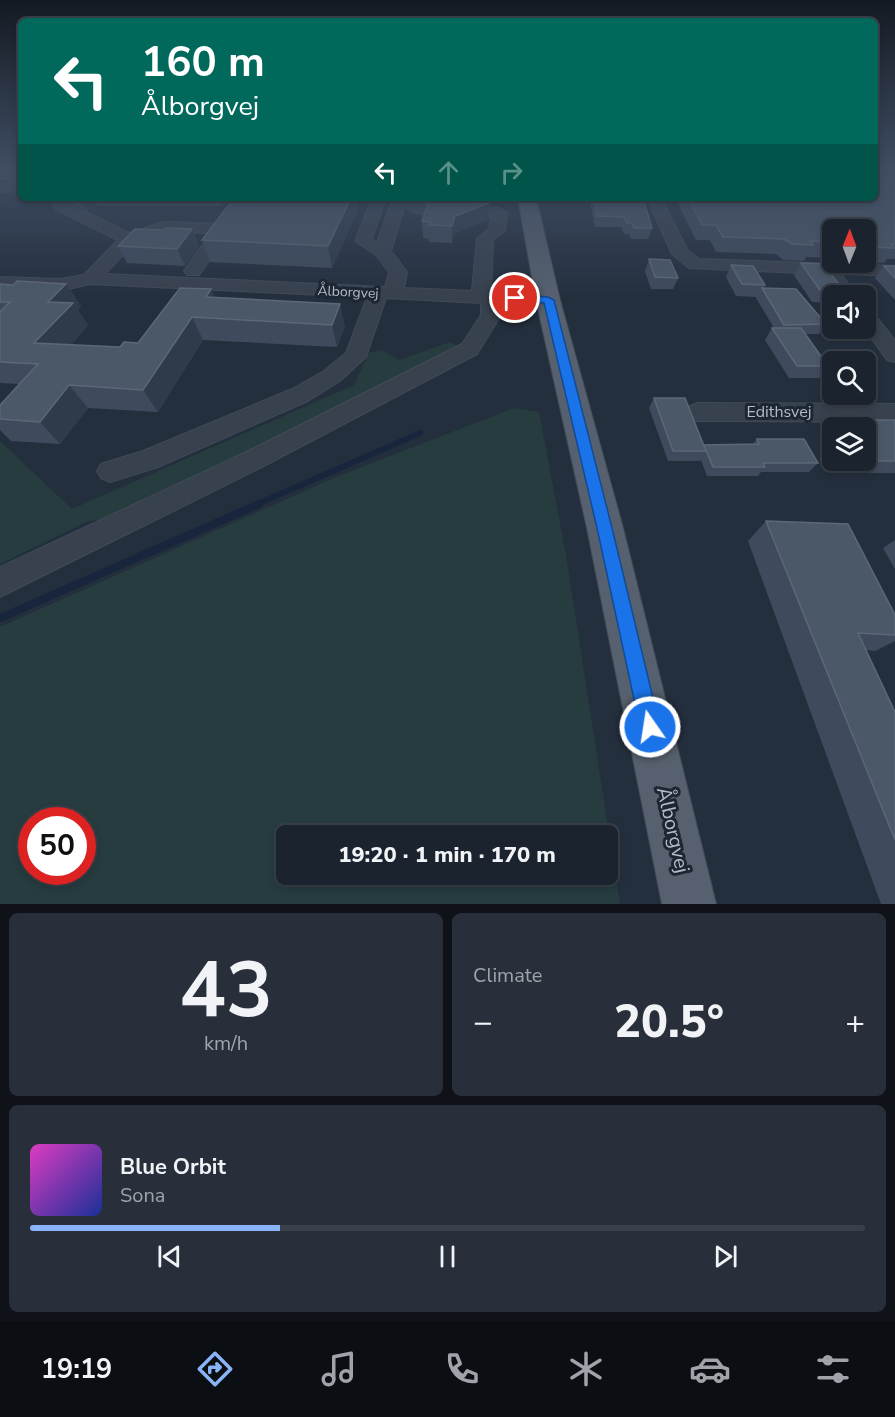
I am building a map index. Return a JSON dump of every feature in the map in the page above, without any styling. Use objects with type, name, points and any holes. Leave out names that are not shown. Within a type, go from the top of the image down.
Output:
[{"type":"main road","name":"Ålborgvej","points":[[529,211],[548,300],[608,540],[689,904]]},
{"type":"street","points":[[72,211],[128,239]]},
{"type":"street","points":[[110,471],[149,460],[300,395],[332,376],[354,357],[398,272],[382,251],[363,241],[375,211]]},
{"type":"street","points":[[382,251],[396,211]]},
{"type":"street","points":[[0,582],[247,463],[470,349],[491,315],[485,298],[485,238],[497,231],[499,213],[469,211]]},
{"type":"street","points":[[660,211],[681,254],[689,262],[701,265],[822,269]]},
{"type":"street","points":[[206,229],[223,216]]},
{"type":"street","points":[[96,273],[128,239],[164,227],[223,229],[193,271]]},
{"type":"street","points":[[876,270],[895,271]]},
{"type":"street","points":[[0,283],[60,285],[96,273],[193,271],[389,289]]},
{"type":"street","name":"Ålborgvej","points":[[96,273],[148,282],[389,289],[485,298],[548,300]]},
{"type":"street","points":[[876,330],[895,355]]},
{"type":"street","name":"Edithsvej","points":[[698,412],[895,413]]},
{"type":"green space","points":[[450,342],[462,348],[117,516],[86,522],[0,564],[0,441],[72,509],[354,385],[369,353],[382,350],[399,360]]},
{"type":"green space","points":[[514,408],[539,412],[566,555],[608,825],[276,825],[276,885],[617,885],[620,904],[0,904],[0,627],[336,477]]},
{"type":"building","points":[[224,211],[345,211],[328,246],[202,240]]},
{"type":"building","points":[[425,211],[468,211],[455,216],[452,226],[429,225],[430,222],[422,221]]},
{"type":"building","points":[[596,211],[647,211],[652,228],[634,228],[632,223],[627,223],[624,217],[597,216]]},
{"type":"building","points":[[695,211],[895,211],[895,244],[891,244],[895,248],[876,247],[876,219],[822,219],[822,242],[810,241],[813,245],[792,244],[784,239],[723,237],[716,225],[702,225]]},
{"type":"building","points":[[166,228],[192,229],[177,249],[118,246],[135,229],[164,230]]},
{"type":"building","points":[[649,259],[670,260],[678,278],[655,277]]},
{"type":"building","points":[[801,263],[822,264],[822,273],[830,273],[839,285],[822,285],[822,290]]},
{"type":"building","points":[[731,265],[753,266],[765,285],[742,284]]},
{"type":"building","points":[[884,266],[895,266],[895,278]]},
{"type":"building","points":[[17,281],[66,284],[48,302],[73,303],[34,343],[120,347],[124,342],[138,343],[180,288],[211,289],[206,297],[340,304],[332,325],[192,317],[143,390],[69,385],[40,422],[0,419],[0,405],[38,364],[0,362],[0,312],[10,302],[0,302],[0,284],[13,285]]},
{"type":"building","points":[[762,288],[796,289],[822,319],[822,324],[784,325]]},
{"type":"building","points":[[772,328],[801,328],[822,358],[822,366],[797,366]]},
{"type":"building","points":[[654,398],[685,398],[706,451],[673,451]]},
{"type":"building","points":[[876,420],[895,420],[895,461],[879,461],[876,457]]},
{"type":"building","points":[[757,439],[804,439],[818,463],[763,463],[765,467],[713,467],[704,445],[759,444]]},
{"type":"building","points":[[766,521],[848,524],[895,615],[895,635],[858,633],[895,712],[895,840]]},
{"type":"waterway","points":[[255,505],[420,433]]},
{"type":"waterway","points":[[0,618],[259,504]]},
{"type":"route","points":[[515,298],[548,300],[605,528],[650,727]]}]
